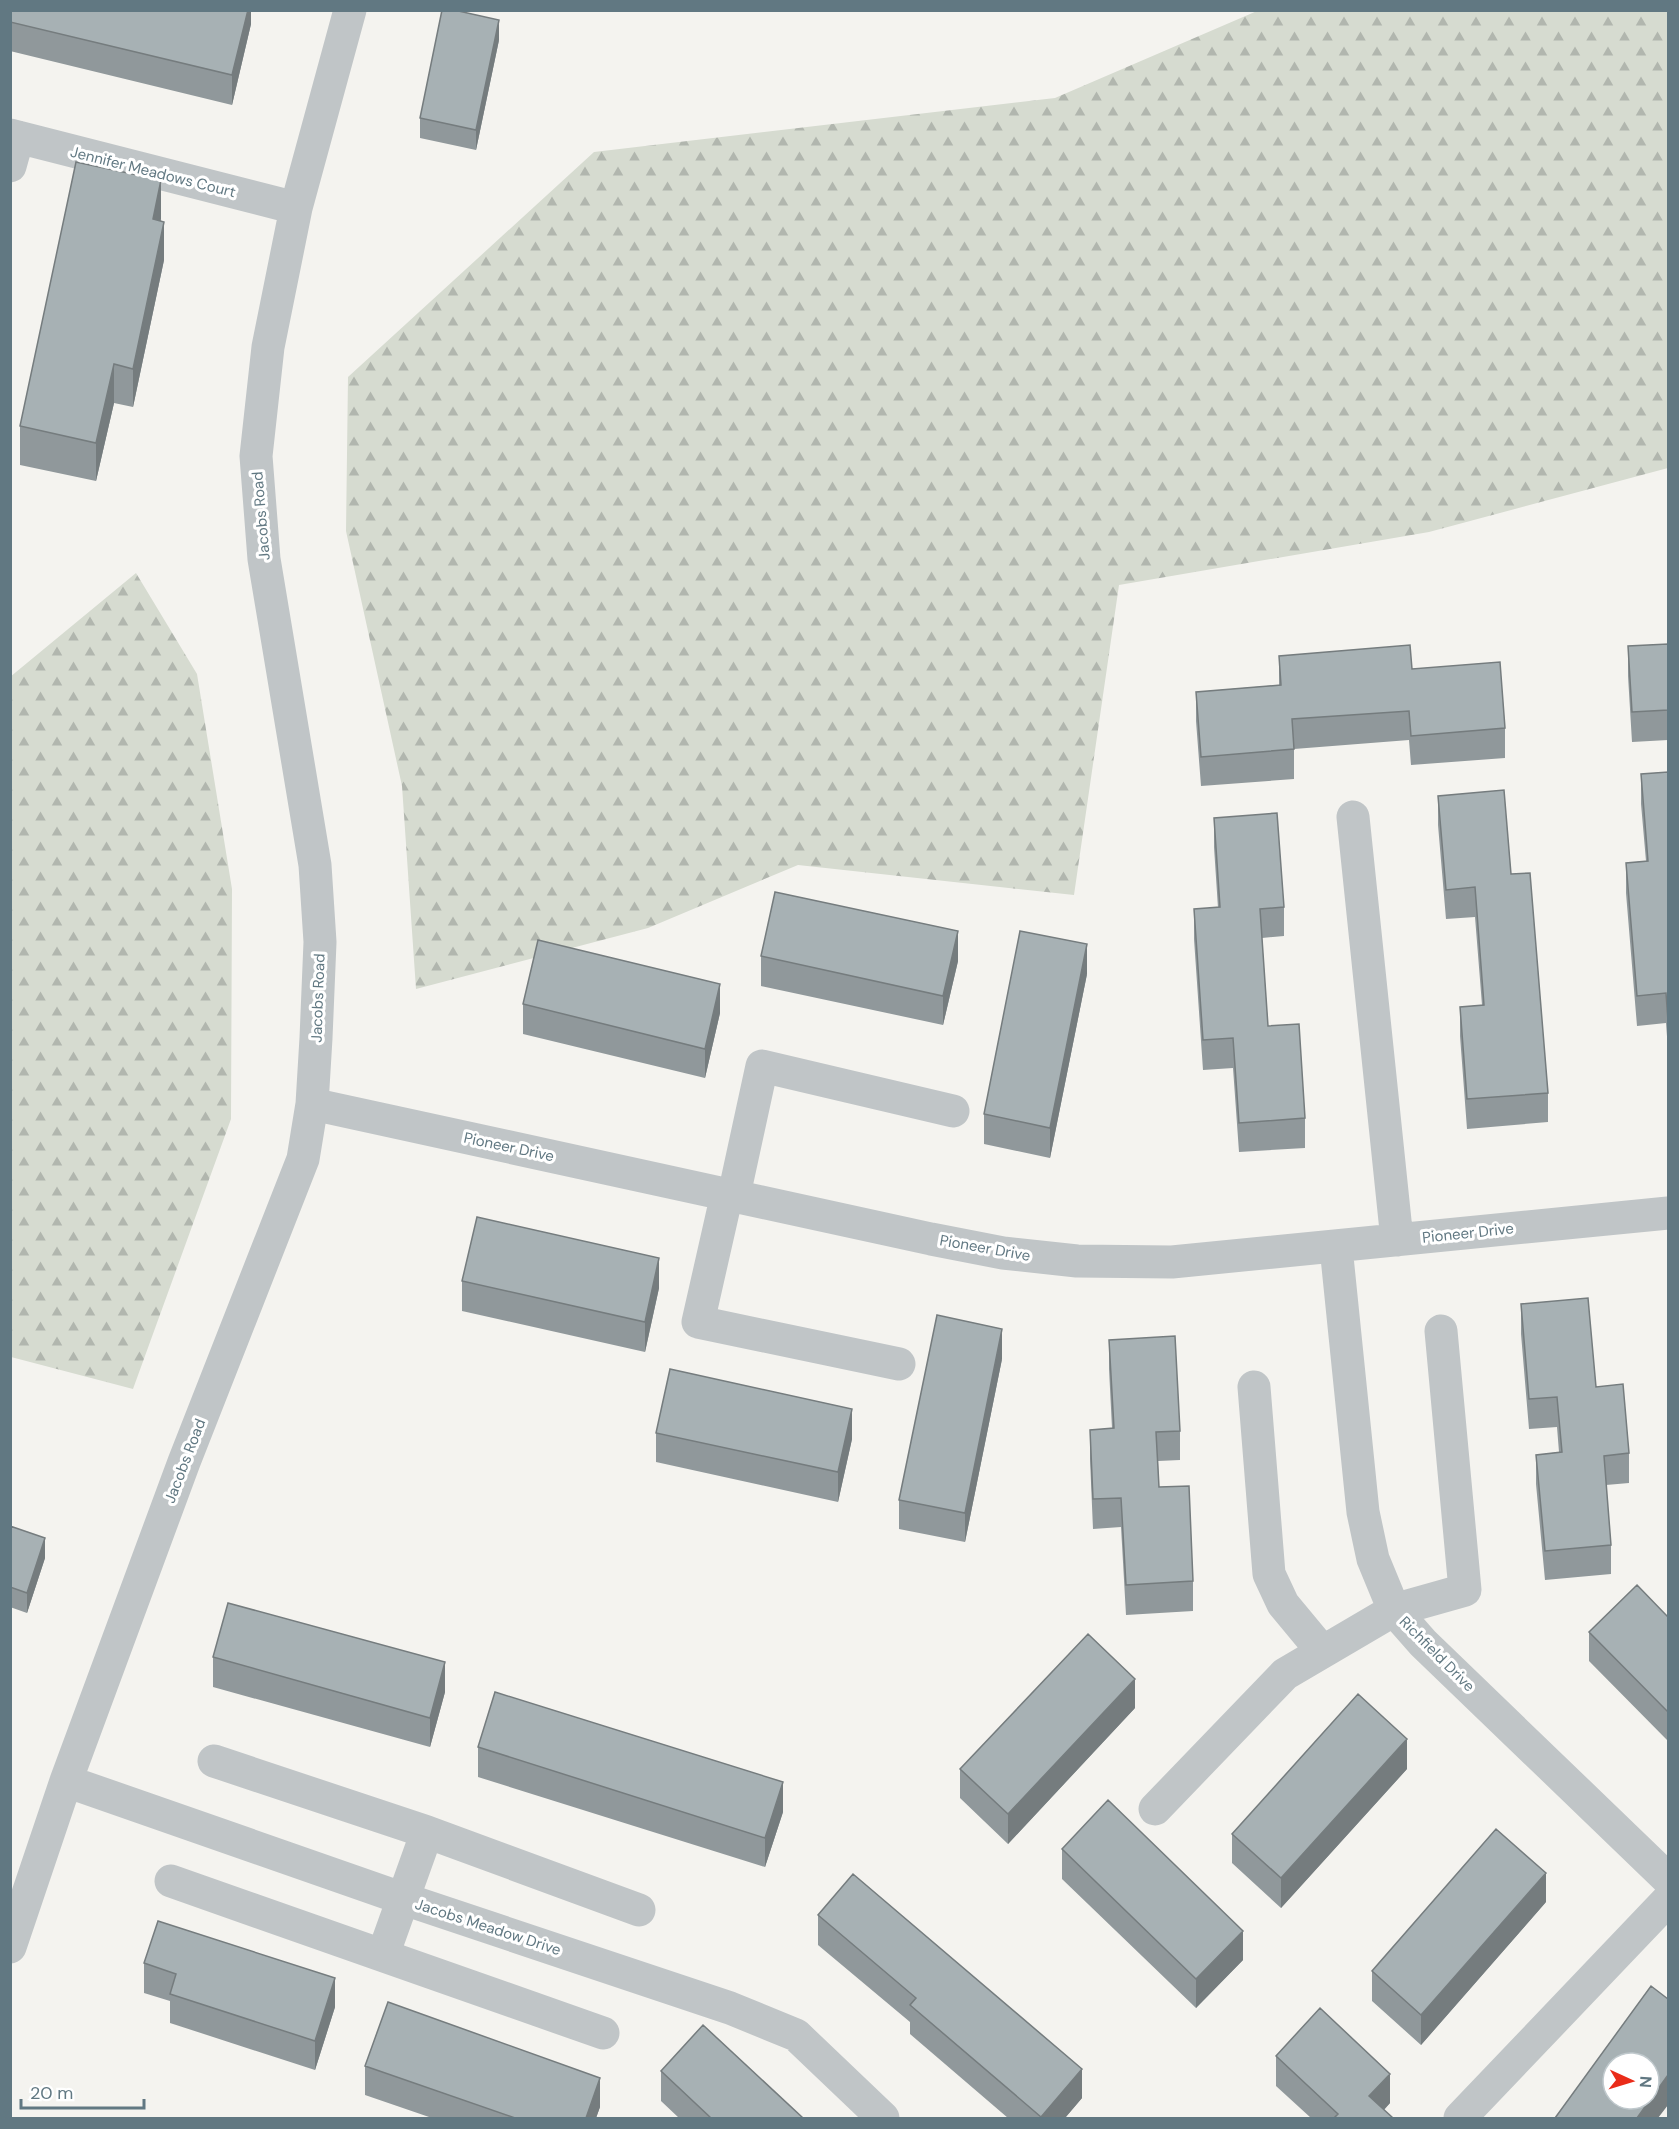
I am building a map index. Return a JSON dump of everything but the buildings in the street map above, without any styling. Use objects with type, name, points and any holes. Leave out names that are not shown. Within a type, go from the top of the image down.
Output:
[{"type":"street","name":"Jacobs Road","points":[[10,1947],[66,1780],[184,1462],[303,1159],[312,1104],[320,942],[315,865],[264,560],[256,456],[268,347],[296,208],[351,10]]},
{"type":"street","name":"Jennifer Meadows Court","points":[[13,146],[296,208]]},
{"type":"street","points":[[1353,817],[1397,1240]]},
{"type":"street","points":[[899,1364],[698,1322],[762,1066],[952,1111]]},
{"type":"street","name":"Pioneer Drive","points":[[312,1104],[993,1251],[1077,1261],[1172,1262],[1668,1213]]},
{"type":"street","name":"Richfield Drive","points":[[1336,1247],[1363,1512],[1373,1558],[1394,1610],[1423,1643],[1668,1879]]},
{"type":"street","points":[[1155,1809],[1285,1674],[1394,1610],[1465,1590],[1441,1331]]},
{"type":"street","points":[[1254,1387],[1269,1574],[1283,1604],[1322,1651]]},
{"type":"street","points":[[214,1761],[427,1832],[639,1910]]},
{"type":"street","name":"Jacobs Meadow Drive","points":[[66,1780],[404,1899],[719,2004],[796,2035],[883,2118]]},
{"type":"street","points":[[383,1955],[427,1832]]},
{"type":"street","points":[[171,1881],[603,2033]]},
{"type":"street","points":[[1460,2118],[1668,1900]]},
{"type":"green space","points":[[1257,11],[1668,11],[1668,468],[1429,532],[1119,585],[1074,895],[798,865],[648,928],[416,989],[402,786],[346,531],[348,377],[594,152],[1055,98]]},
{"type":"green space","points":[[136,573],[197,674],[232,889],[231,1119],[133,1389],[11,1357],[10,677]]}]
